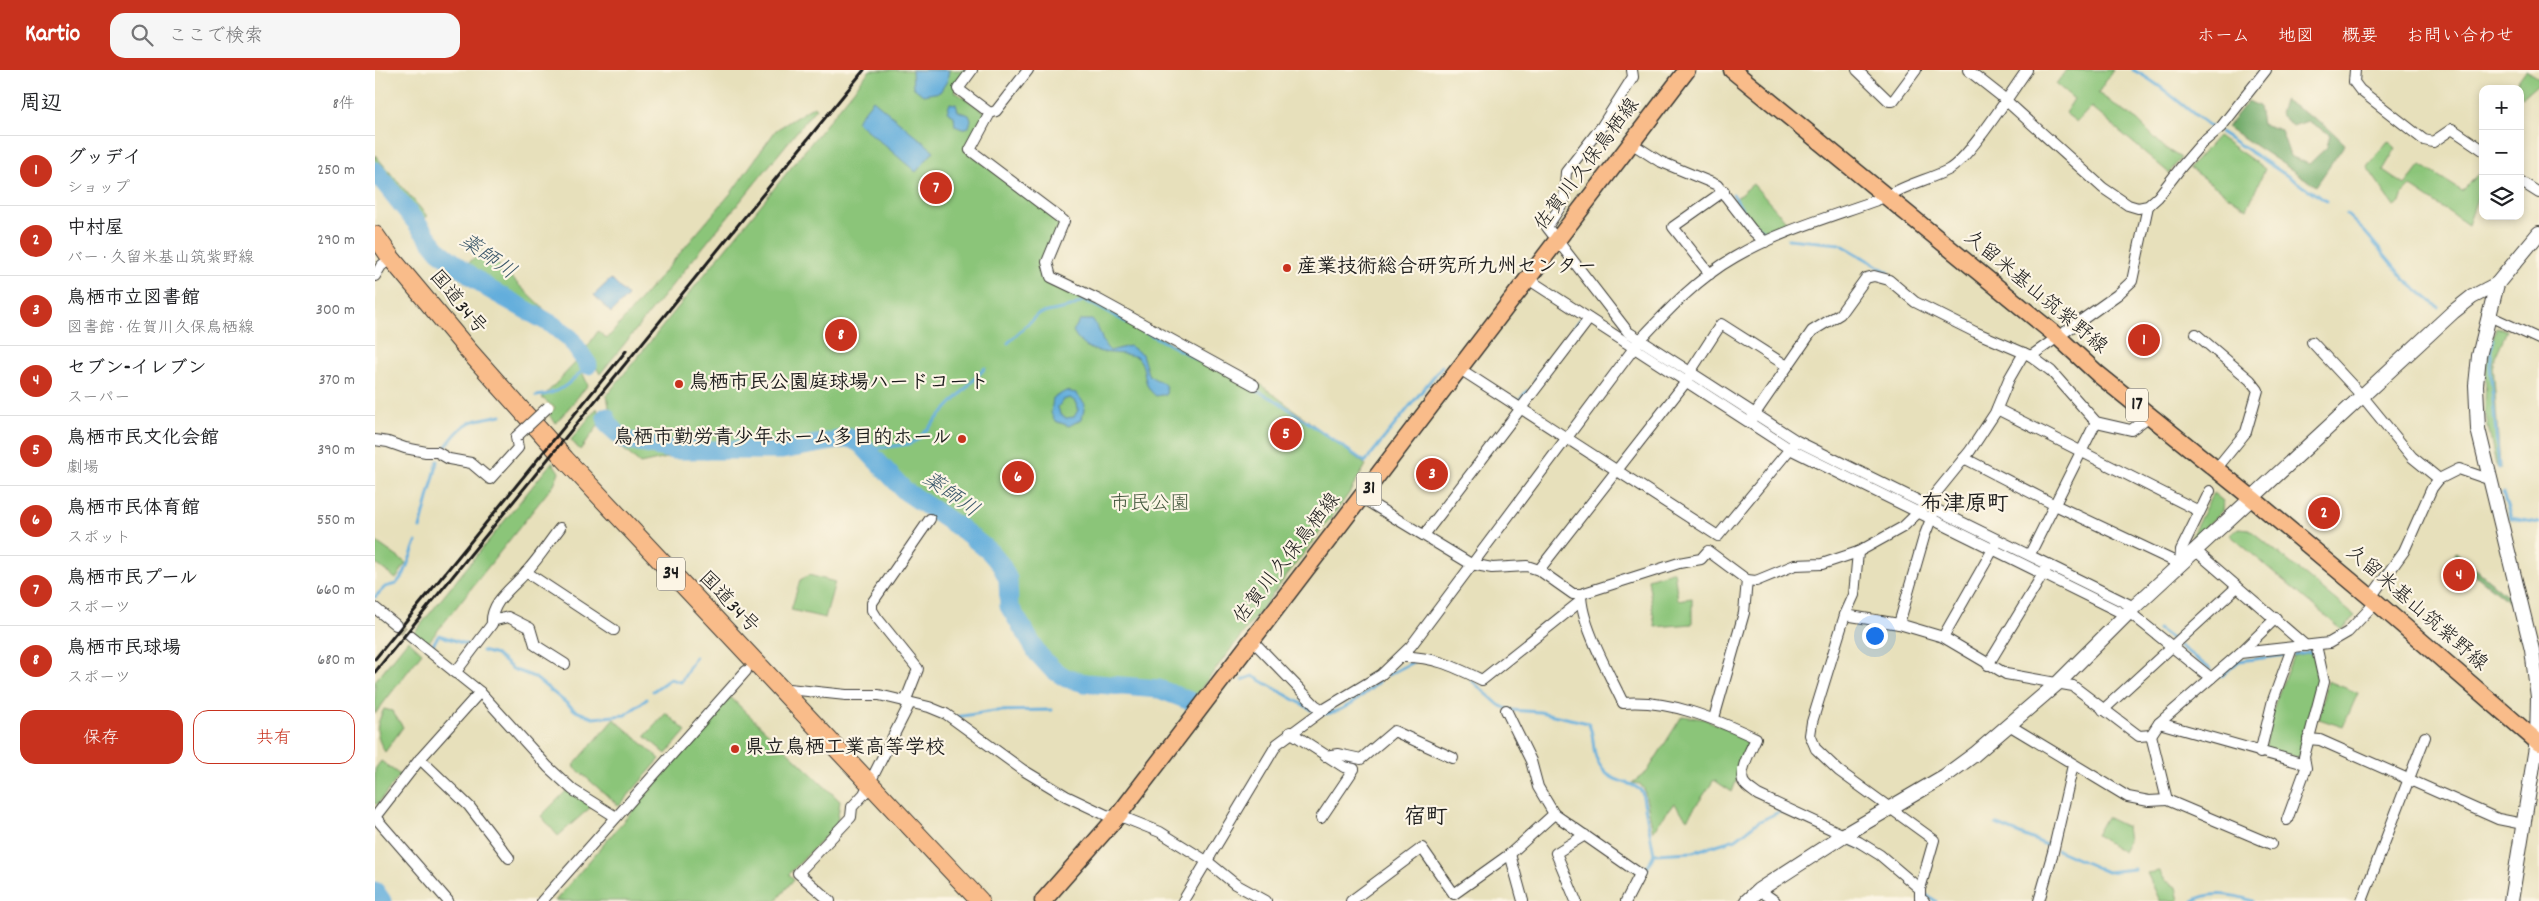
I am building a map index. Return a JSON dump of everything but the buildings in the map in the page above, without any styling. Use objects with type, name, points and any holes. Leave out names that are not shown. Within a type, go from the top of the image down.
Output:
[{"type":"highway","name":"国道34号","points":[[375,235],[382,262],[778,688],[980,901]]},
{"type":"main road","name":"佐賀川久保鳥栖線","points":[[1043,901],[1117,817],[1687,70]]},
{"type":"main road","name":"久留米基山筑紫野線","points":[[1732,70],[1888,196],[2058,338],[2098,374],[2253,499],[2538,742]]},
{"type":"street","points":[[972,70],[958,89],[990,112],[996,111],[1028,70]]},
{"type":"street","points":[[1632,70],[1633,77],[1602,126],[1566,172],[1564,201],[1547,227],[1559,240],[1627,332],[1797,440],[1931,511],[1993,550],[2130,612]]},
{"type":"street","points":[[1857,70],[1889,101],[1893,101],[1916,70]]},
{"type":"street","points":[[1968,70],[2109,192],[2128,206],[2137,208],[2148,206],[2158,197],[2182,166],[2217,130],[2266,70]]},
{"type":"street","points":[[1183,901],[1209,862],[1277,744],[1290,732],[1323,710],[1381,675],[1401,657],[1568,438],[1640,340],[1673,305],[1710,274],[1736,256],[1765,242],[1888,196],[1902,187],[1949,169],[1966,153],[2027,70]]},
{"type":"street","points":[[2355,70],[2354,82],[2359,90],[2423,140],[2433,142],[2452,129],[2479,147]]},
{"type":"street","points":[[990,112],[969,150],[1064,221],[1047,262],[1051,277],[1099,300],[1254,385]]},
{"type":"street","points":[[1631,143],[1659,162],[1717,185],[1746,223],[1765,242]]},
{"type":"street","points":[[2524,184],[2539,193]]},
{"type":"street","points":[[1710,274],[1673,227],[1723,191]]},
{"type":"street","points":[[1899,624],[1931,511],[1997,409],[2009,379],[2028,354],[2058,338],[2132,281],[2148,206]]},
{"type":"street","points":[[2511,901],[2538,742],[2538,697],[2532,650],[2478,429],[2476,385],[2479,356],[2487,315],[2497,284],[2539,233]]},
{"type":"street","points":[[375,276],[382,262]]},
{"type":"street","points":[[1748,423],[1812,330],[1840,314],[1866,278],[1874,276],[1889,280],[1915,302],[1975,332],[2028,354],[2051,371],[2096,422],[2131,430],[2151,415]]},
{"type":"street","points":[[1528,279],[1790,449],[1919,512],[1931,511],[1999,539],[2048,564],[2130,612],[2211,678]]},
{"type":"street","points":[[1747,901],[1759,890],[1844,835],[1945,776],[2009,725],[2059,682],[2180,564],[2253,499],[2453,312],[2472,297],[2497,284]]},
{"type":"street","points":[[2487,315],[2539,339]]},
{"type":"street","points":[[1424,535],[1589,319]]},
{"type":"street","points":[[1539,570],[1686,382],[1721,324],[1787,366]]},
{"type":"street","points":[[2195,334],[2249,380],[2257,390],[2246,432],[2216,469]]},
{"type":"street","points":[[2312,342],[2363,397],[2412,457],[2439,479]]},
{"type":"street","points":[[1460,369],[1718,536]]},
{"type":"street","points":[[375,440],[405,448],[437,452],[449,459],[471,463],[490,478],[518,448],[516,437],[548,407]]},
{"type":"street","points":[[1997,409],[2199,511]]},
{"type":"street","points":[[2029,554],[2096,422]]},
{"type":"street","points":[[1401,657],[1423,656],[1482,680],[1581,597],[1679,563],[1701,559],[1797,440]]},
{"type":"street","points":[[1964,458],[2055,505],[2180,564]]},
{"type":"street","points":[[2240,653],[2329,643],[2348,632],[2373,600],[2404,551],[2420,518],[2426,498],[2439,479],[2459,469],[2491,480]]},
{"type":"street","points":[[2180,564],[2181,550],[2210,491]]},
{"type":"street","points":[[1362,498],[1471,564],[1492,568],[1527,566],[1539,570],[1573,594],[1581,597]]},
{"type":"street","points":[[1708,552],[1747,580],[1756,581],[1795,565],[1823,564],[1858,552],[1903,527],[1919,512]]},
{"type":"street","points":[[830,901],[798,873],[851,817],[852,806],[864,794],[908,703],[918,669],[877,618],[872,610],[872,604],[930,518]]},
{"type":"street","points":[[455,673],[492,624],[491,615],[506,590],[526,572],[560,528]]},
{"type":"street","points":[[1943,637],[1999,539]]},
{"type":"street","points":[[2196,551],[2237,587],[2311,645],[2324,681],[2304,757],[2306,768],[2287,820]]},
{"type":"street","points":[[1858,552],[1854,595],[1845,615],[1812,722],[1810,735],[1816,749],[1839,771],[1892,807],[1935,840],[1920,889],[1920,899],[1924,901]]},
{"type":"street","points":[[1988,665],[2048,564]]},
{"type":"street","points":[[526,572],[613,630]]},
{"type":"street","points":[[1714,718],[1743,613],[1747,580]]},
{"type":"street","points":[[2103,710],[2237,587]]},
{"type":"street","points":[[1581,597],[1593,639],[1623,703],[1641,702],[1657,704],[1714,718],[1756,738],[1743,772],[1743,781],[1748,787],[1758,795],[1844,835],[1880,855],[1920,889]]},
{"type":"street","points":[[375,608],[396,625]]},
{"type":"street","points":[[1845,615],[1899,624],[1943,637],[2006,674],[2073,686],[2139,736],[2151,734],[2159,724],[2240,653],[2276,618]]},
{"type":"street","points":[[492,621],[508,617],[530,628],[535,645],[565,664]]},
{"type":"street","points":[[409,636],[480,692],[549,767],[573,790],[616,817]]},
{"type":"street","points":[[1252,640],[1315,705],[1323,710]]},
{"type":"street","points":[[2260,753],[2273,700],[2292,648]]},
{"type":"street","points":[[542,901],[745,671]]},
{"type":"street","points":[[778,688],[868,694],[946,714],[1023,770],[1066,796],[1106,815],[1125,818],[1160,832],[1209,862],[1235,884],[1266,901]]},
{"type":"street","points":[[448,901],[375,817],[420,759],[480,692]]},
{"type":"street","points":[[1506,710],[1531,761],[1538,787],[1553,814],[1585,834],[1640,874],[1626,901]]},
{"type":"street","points":[[2159,724],[2305,764]]},
{"type":"street","points":[[2009,725],[2128,797],[2149,801],[2167,800],[2271,844]]},
{"type":"street","points":[[1325,756],[1338,754],[1361,759],[1395,731],[1453,758]]},
{"type":"street","points":[[1290,732],[1344,767],[1354,769],[1321,818]]},
{"type":"street","points":[[2151,734],[2167,800]]},
{"type":"street","points":[[2361,901],[2425,737]]},
{"type":"street","points":[[2308,739],[2320,740],[2498,819],[2523,824]]},
{"type":"street","points":[[420,759],[469,806],[509,858]]},
{"type":"street","points":[[2039,901],[2053,852],[2073,765]]},
{"type":"street","points":[[1351,901],[1422,848],[1454,894],[1510,854],[1553,814]]},
{"type":"street","points":[[1576,901],[1555,853],[1585,834]]},
{"type":"street","points":[[1510,854],[1523,901]]},
{"type":"street","points":[[1759,890],[1775,901]]},
{"type":"green space","name":"市民公園","points":[[870,70],[968,70],[954,91],[985,112],[985,116],[965,150],[1054,217],[1059,225],[1043,263],[1047,284],[1097,303],[1257,390],[1260,384],[1366,465],[1348,495],[1193,699],[1159,686],[1071,675],[1051,666],[1035,647],[1021,622],[1016,608],[1014,574],[1005,561],[969,530],[917,496],[858,439],[840,436],[765,446],[693,445],[645,440],[627,434],[617,427],[613,420],[607,395]]},
{"type":"green space","points":[[2066,70],[2113,70],[2098,93],[2138,121],[2165,148],[2181,158],[2169,173],[2091,107],[2077,122],[2065,113],[2074,99],[2056,84]]},
{"type":"green space","points":[[2526,70],[2539,78],[2539,83],[2524,96],[2524,85],[2515,85]]},
{"type":"green space","points":[[2284,100],[2327,127],[2345,144],[2316,186],[2227,127],[2248,101],[2259,106],[2262,124],[2281,130],[2290,156],[2309,164],[2327,147],[2330,134],[2308,121],[2293,126],[2280,114]]},
{"type":"green space","points":[[814,106],[816,108],[600,374],[586,349],[598,331],[607,339],[731,193],[776,130]]},
{"type":"green space","points":[[2218,136],[2265,169],[2247,209],[2189,168]]},
{"type":"green space","points":[[2388,141],[2396,148],[2383,170],[2405,185],[2421,165],[2462,191],[2479,174],[2479,193],[2468,225],[2410,186],[2403,193],[2400,203],[2394,206],[2367,167]]},
{"type":"green space","points":[[375,155],[427,216],[421,220],[375,162]]},
{"type":"green space","points":[[1753,184],[1792,228],[1769,237],[1750,224],[1734,200]]},
{"type":"green space","points":[[483,250],[553,318],[498,288],[466,265]]},
{"type":"green space","points":[[2496,328],[2507,330],[2493,362],[2500,469],[2496,465],[2485,411],[2486,364]]},
{"type":"green space","points":[[577,361],[588,385],[556,423],[549,415],[555,408],[542,398]]},
{"type":"green space","points":[[597,408],[601,422],[580,450],[571,440]]},
{"type":"green space","points":[[620,446],[676,456],[640,464]]},
{"type":"green space","points":[[552,462],[559,472],[554,484],[427,644],[414,633]]},
{"type":"green space","points":[[2213,493],[2223,501],[2222,511],[2194,538],[2192,535]]},
{"type":"green space","points":[[2238,528],[2249,529],[2355,616],[2342,630],[2230,535]]},
{"type":"green space","points":[[375,541],[406,563],[396,579],[375,563]]},
{"type":"green space","points":[[2456,552],[2515,602],[2519,610],[2454,558]]},
{"type":"green space","points":[[1674,571],[1678,600],[1692,598],[1692,624],[1655,627],[1648,579]]},
{"type":"green space","points":[[809,575],[835,582],[825,618],[791,610],[800,580]]},
{"type":"green space","points":[[408,640],[422,653],[375,714],[375,681]]},
{"type":"green space","points":[[2313,652],[2320,682],[2299,758],[2265,748],[2275,703],[2293,656]]},
{"type":"green space","points":[[2328,681],[2358,693],[2343,727],[2319,719]]},
{"type":"green space","name":"県立鳥栖工業高等学校","points":[[730,697],[840,801],[837,824],[789,874],[794,879],[776,901],[555,901]]},
{"type":"green space","points":[[384,709],[392,711],[403,727],[385,752],[379,741],[377,731]]},
{"type":"green space","points":[[666,713],[686,731],[666,754],[645,736]]},
{"type":"green space","points":[[1682,716],[1704,719],[1752,739],[1732,792],[1714,780],[1687,819],[1674,803],[1653,831],[1644,789],[1640,784],[1632,783],[1647,772]]},
{"type":"green space","points":[[614,719],[660,759],[619,806],[573,766]]},
{"type":"green space","points":[[381,761],[400,775],[377,805],[375,803],[375,769]]},
{"type":"green space","points":[[567,790],[592,806],[558,836],[541,816]]},
{"type":"green space","points":[[2106,817],[2127,827],[2129,841],[2123,852],[2096,835]]},
{"type":"green space","points":[[2159,871],[2165,880],[2176,887],[2179,901],[2160,901],[2147,873]]},
{"type":"water","points":[[912,70],[949,70],[947,81],[940,92],[923,95],[913,87]]},
{"type":"water","points":[[873,100],[934,151],[916,172],[856,121]]},
{"type":"water","points":[[950,103],[956,104],[958,111],[969,115],[971,120],[969,127],[962,129],[955,126],[954,116],[947,112]]},
{"type":"water","points":[[611,279],[628,296],[611,313],[594,295]]},
{"type":"water","points":[[1080,320],[1092,320],[1098,328],[1104,344],[1110,351],[1129,346],[1142,354],[1148,374],[1165,386],[1166,394],[1156,396],[1151,391],[1142,365],[1137,357],[1094,350],[1079,340],[1073,331]]},
{"type":"water","points":[[1066,391],[1076,393],[1085,404],[1082,419],[1069,426],[1055,421],[1051,413],[1053,398]],"holes":[[[1070,398],[1077,403],[1078,410],[1074,417],[1066,418],[1060,414],[1058,407],[1063,400]]]},
{"type":"waterway","points":[[2133,70],[2164,90],[2214,129]]},
{"type":"waterway","points":[[2220,132],[2326,201]]},
{"type":"waterway","name":"薬師川","points":[[375,171],[439,251],[489,289],[553,325],[570,338],[588,365]]},
{"type":"waterway","points":[[1733,194],[1743,211]]},
{"type":"waterway","points":[[2346,214],[2365,232],[2405,280],[2438,307]]},
{"type":"waterway","points":[[1753,224],[1769,235]]},
{"type":"waterway","points":[[1788,239],[1840,244],[1888,272]]},
{"type":"waterway","points":[[1008,343],[1038,314],[1071,307],[1084,300],[1204,363]]},
{"type":"waterway","points":[[1535,380],[1581,319]]},
{"type":"waterway","points":[[1612,327],[1628,337]]},
{"type":"waterway","points":[[2493,340],[2490,365],[2499,468]]},
{"type":"waterway","points":[[536,396],[559,390],[571,382],[588,365]]},
{"type":"waterway","points":[[1251,388],[1277,401],[1365,462],[1442,366]]},
{"type":"waterway","points":[[866,450],[909,444],[917,440],[985,368]]},
{"type":"waterway","points":[[1700,385],[1746,414]]},
{"type":"waterway","points":[[1516,399],[1519,401],[1527,391]]},
{"type":"waterway","points":[[444,449],[462,427],[474,421],[501,415]]},
{"type":"waterway","name":"薬師川","points":[[606,417],[608,425],[625,440],[674,450],[782,450],[850,438],[861,444],[905,491],[963,530],[990,552],[1001,565],[1008,579],[1009,606],[1038,654],[1052,669],[1066,678],[1085,683],[1159,689],[1190,701]]},
{"type":"waterway","points":[[1799,448],[1812,454]]},
{"type":"waterway","points":[[420,528],[438,461]]},
{"type":"waterway","points":[[2503,493],[2511,518],[2539,523]]},
{"type":"waterway","points":[[1939,516],[1956,525]]},
{"type":"waterway","points":[[375,597],[385,587],[396,584],[404,574],[416,542]]},
{"type":"waterway","points":[[2158,629],[2173,640]]},
{"type":"waterway","points":[[433,644],[439,635],[468,645]]},
{"type":"waterway","points":[[2180,646],[2210,669]]},
{"type":"waterway","points":[[482,651],[496,655],[513,669],[534,677],[576,711],[593,718],[625,715],[647,699]]},
{"type":"waterway","points":[[2294,654],[2313,651]]},
{"type":"waterway","points":[[2219,676],[2222,676],[2239,661],[2286,655]]},
{"type":"waterway","points":[[653,691],[670,679],[681,682],[695,657]]},
{"type":"waterway","points":[[1388,675],[1413,662]]},
{"type":"waterway","points":[[1242,680],[1253,676],[1316,712]]},
{"type":"waterway","points":[[1471,680],[1499,705],[1510,710],[1540,712],[1588,723],[1591,729],[1594,752],[1603,770],[1613,778],[1634,786],[1642,792],[1654,854],[1644,874]]},
{"type":"waterway","points":[[1322,714],[1338,711],[1379,682]]},
{"type":"waterway","points":[[956,717],[994,711],[1052,710]]},
{"type":"waterway","points":[[1654,854],[1693,852],[1736,839],[1758,822],[1781,811],[1783,812]]},
{"type":"waterway","points":[[1996,824],[2049,846]]},
{"type":"waterway","points":[[1854,845],[1864,850]]},
{"type":"waterway","points":[[2057,850],[2107,872],[2134,869]]},
{"type":"waterway","points":[[375,891],[382,901]]},
{"type":"waterway","points":[[1926,895],[1936,901]]},
{"type":"waterway","points":[[2193,901],[2214,895],[2237,897],[2252,901]]},
{"type":"tunnel","points":[[396,625],[410,636]]},
{"type":"railway","points":[[375,672],[864,70]]},
{"type":"railway","points":[[375,659],[626,351]]},
{"type":"place","name":"鳥栖市民プール","points":[[936,188]]},
{"type":"place","name":"産業技術総合研究所九州センター","points":[[1287,268]]},
{"type":"place","name":"鳥栖市民球場","points":[[841,335]]},
{"type":"place","name":"グッデイ","points":[[2144,340]]},
{"type":"place","name":"鳥栖市民公園庭球場ハードコート","points":[[679,384]]},
{"type":"place","name":"鳥栖市民文化会館","points":[[1286,434]]},
{"type":"place","name":"鳥栖市勤労青少年ホーム多目的ホール","points":[[962,439]]},
{"type":"place","name":"鳥栖市立図書館","points":[[1432,474]]},
{"type":"place","name":"鳥栖市民体育館","points":[[1018,477]]},
{"type":"place","name":"中村屋","points":[[2324,513]]},
{"type":"place","name":"セブン-イレブン","points":[[2459,575]]},
{"type":"place","name":"県立鳥栖工業高等学校","points":[[735,749]]},
{"type":"district","name":"布津原町","points":[[1965,505]]},
{"type":"district","name":"宿町","points":[[1426,818]]}]
